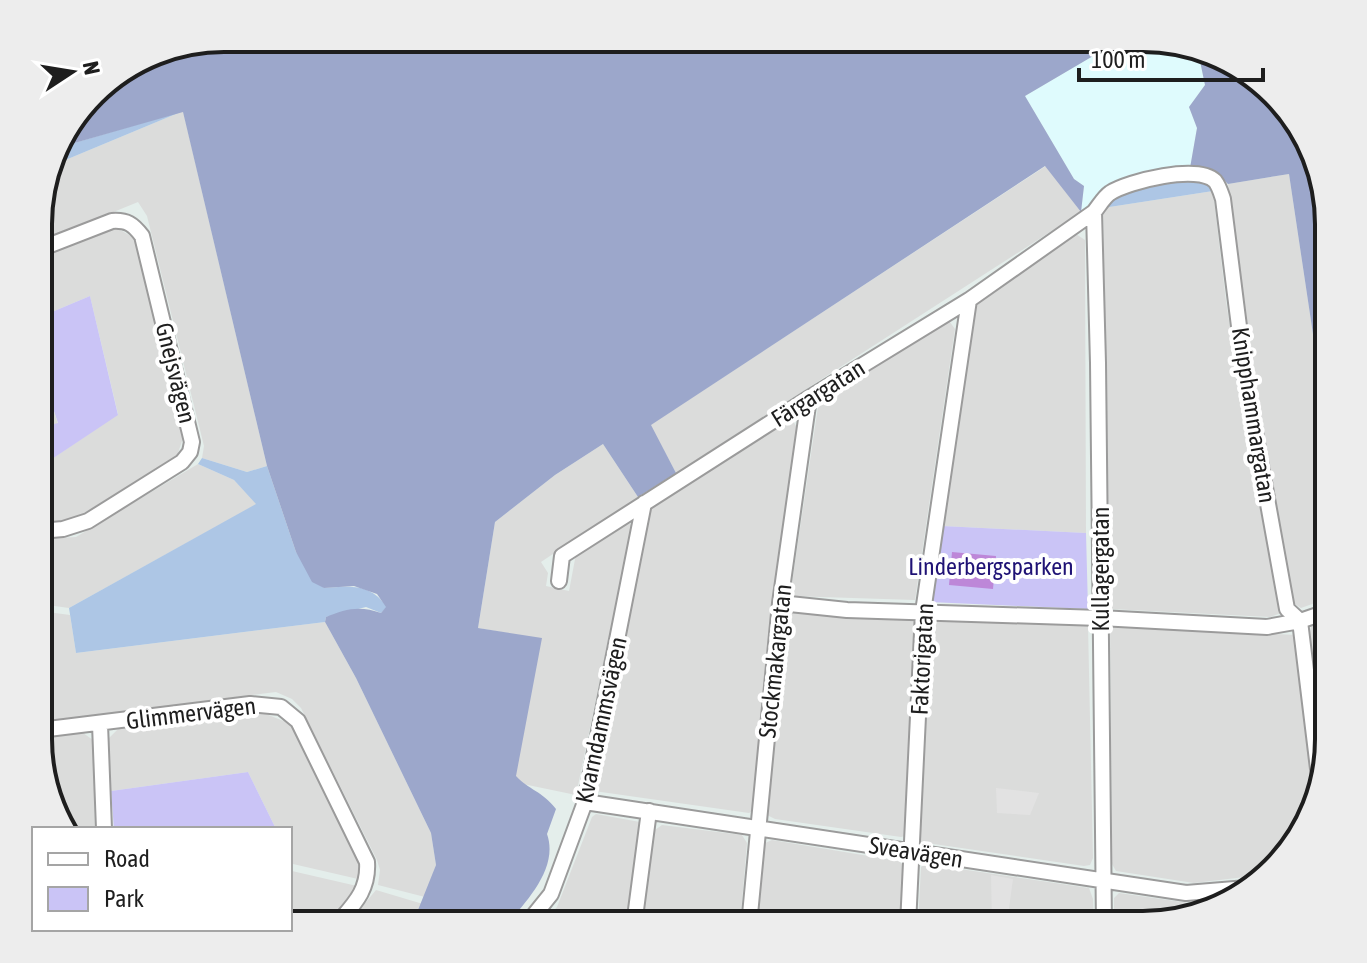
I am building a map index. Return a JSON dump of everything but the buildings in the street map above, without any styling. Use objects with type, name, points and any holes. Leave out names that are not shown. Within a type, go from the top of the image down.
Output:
[{"type":"street","name":"Knipphammargatan","points":[[1094,212],[1107,194],[1125,185],[1151,179],[1195,174],[1207,176],[1220,189],[1246,382],[1287,609],[1300,621],[1315,744]]},
{"type":"street","name":"Färgargatan","points":[[559,581],[562,556],[969,300],[1094,212]]},
{"type":"street","name":"Kullagergatan","points":[[1094,212],[1104,911]]},
{"type":"street","name":"Gnejsvägen","points":[[52,244],[112,221],[124,220],[133,224],[142,236],[192,442],[182,462],[88,521],[52,530]]},
{"type":"street","name":"Faktorigatan","points":[[909,911],[923,612],[969,300]]},
{"type":"street","name":"Stockmakargatan","points":[[750,911],[780,603],[809,398]]},
{"type":"street","name":"Kvarndammsvägen","points":[[537,911],[551,894],[585,802],[644,503]]},
{"type":"street","points":[[780,603],[847,610],[1267,627],[1315,616]]},
{"type":"street","name":"Glimmervägen","points":[[52,729],[250,704],[269,704],[290,712],[306,734],[367,862],[368,874],[363,894],[348,911]]},
{"type":"street","points":[[100,724],[104,827]]},
{"type":"street","name":"Sveavägen","points":[[585,802],[1186,893],[1224,890]]},
{"type":"street","points":[[636,911],[649,811]]},
{"type":"shaded area","points":[[213,52],[1100,52],[1025,96],[1074,179],[1084,186],[1081,212],[1045,166],[651,425],[676,473],[638,497],[603,444],[555,475],[495,522],[478,628],[542,638],[516,776],[556,809],[547,834],[550,847],[545,872],[519,911],[418,911],[436,865],[431,833],[356,678],[325,622],[326,617],[346,610],[366,609],[381,613],[386,607],[377,594],[354,586],[324,588],[312,582],[296,552],[267,466],[183,112],[72,144],[94,112],[112,112],[112,94],[148,70],[190,55]]},
{"type":"shaded area","points":[[1100,52],[1154,52],[1188,58],[1200,62],[1205,85],[1189,107],[1197,128],[1190,168],[1105,190],[1081,212],[1084,186],[1074,179],[1025,96]]},
{"type":"shaded area","points":[[1200,62],[1229,75],[1265,102],[1286,128],[1306,169],[1315,213],[1315,348],[1289,174],[1228,184],[1211,173],[1190,168],[1197,128],[1189,107],[1205,85]]},
{"type":"shaded area","points":[[183,111],[267,466],[247,472],[202,458],[204,446],[147,216],[138,202],[52,237],[53,201],[65,160]]},
{"type":"shaded area","points":[[183,111],[65,160],[72,144]]},
{"type":"shaded area","points":[[1046,166],[1081,212],[676,473],[650,425]]},
{"type":"shaded area","points":[[1289,174],[1315,348],[1315,603],[1301,608],[1292,602],[1262,436],[1228,184]]},
{"type":"shaded area","points":[[1195,180],[1210,185],[1213,191],[1103,208],[1107,199],[1154,182]]},
{"type":"shaded area","points":[[1213,191],[1251,464],[1281,613],[1270,617],[1110,609],[1103,208]]},
{"type":"shaded area","points":[[117,228],[134,238],[183,438],[177,456],[73,520],[52,521],[52,459],[118,414],[90,296],[52,312],[52,253]]},
{"type":"shaded area","points":[[1076,234],[1085,240],[1086,533],[942,526],[975,299]]},
{"type":"shaded area","points":[[947,318],[955,329],[915,600],[790,596],[819,400]]},
{"type":"shaded area","points":[[52,406],[58,424],[52,425]]},
{"type":"shaded area","points":[[791,418],[798,429],[754,810],[749,813],[594,791],[650,507]]},
{"type":"shaded area","points":[[603,444],[638,497],[541,562],[548,573],[546,586],[569,591],[576,554],[621,525],[629,523],[632,526],[576,795],[523,784],[515,776],[541,639],[478,628],[495,522],[555,475]]},
{"type":"shaded area","points":[[202,458],[247,472],[267,466],[296,552],[324,588],[367,590],[387,607],[381,613],[366,607],[326,617],[325,622],[76,653],[69,608],[256,504],[234,480],[198,464]]},
{"type":"shaded area","points":[[198,464],[234,480],[257,504],[69,608],[52,606],[52,538],[76,537]]},
{"type":"shaded area","points":[[787,611],[916,618],[905,836],[775,819],[767,815]]},
{"type":"shaded area","points":[[52,613],[70,615],[76,653],[325,622],[356,678],[431,833],[436,865],[425,897],[378,885],[380,870],[377,860],[301,708],[292,699],[276,692],[52,720]]},
{"type":"shaded area","points":[[930,619],[1088,625],[1093,858],[1090,865],[920,842]]},
{"type":"shaded area","points":[[1315,622],[1315,698],[1308,639]]},
{"type":"shaded area","points":[[1110,626],[1296,635],[1312,773],[1297,815],[1279,844],[1265,861],[1245,877],[1194,883],[1116,871],[1112,864]]},
{"type":"shaded area","points":[[261,712],[291,724],[359,862],[358,879],[293,864],[292,827],[275,827],[248,772],[111,791],[109,738],[118,729]]},
{"type":"shaded area","points":[[83,733],[93,740],[95,827],[77,827],[65,805],[55,773],[52,737]]},
{"type":"shaded area","points":[[996,788],[1039,793],[1030,815],[997,813]]},
{"type":"shaded area","points":[[596,814],[640,822],[628,911],[553,911],[557,907],[592,817]]},
{"type":"shaded area","points":[[662,825],[742,835],[747,843],[741,911],[642,911],[655,830]]},
{"type":"shaded area","points":[[772,840],[899,861],[904,866],[902,911],[757,911],[763,844]]},
{"type":"shaded area","points":[[926,864],[1089,888],[1093,911],[919,911],[921,867]]},
{"type":"shaded area","points":[[292,871],[357,886],[337,911],[292,911]]},
{"type":"shaded area","points":[[991,875],[1013,879],[1010,911],[992,911]]},
{"type":"shaded area","points":[[376,890],[423,904],[419,911],[359,911]]},
{"type":"shaded area","points":[[1119,893],[1193,904],[1154,911],[1114,911],[1114,898]]},
{"type":"green space","points":[[90,296],[118,415],[52,459],[52,425],[58,423],[52,405],[52,312]]},
{"type":"green space","name":"Linderbergsparken","points":[[942,526],[1086,533],[1088,609],[930,602]]},
{"type":"green space","points":[[952,552],[996,556],[993,589],[949,585]]},
{"type":"green space","points":[[248,772],[275,827],[114,827],[111,791]]}]
